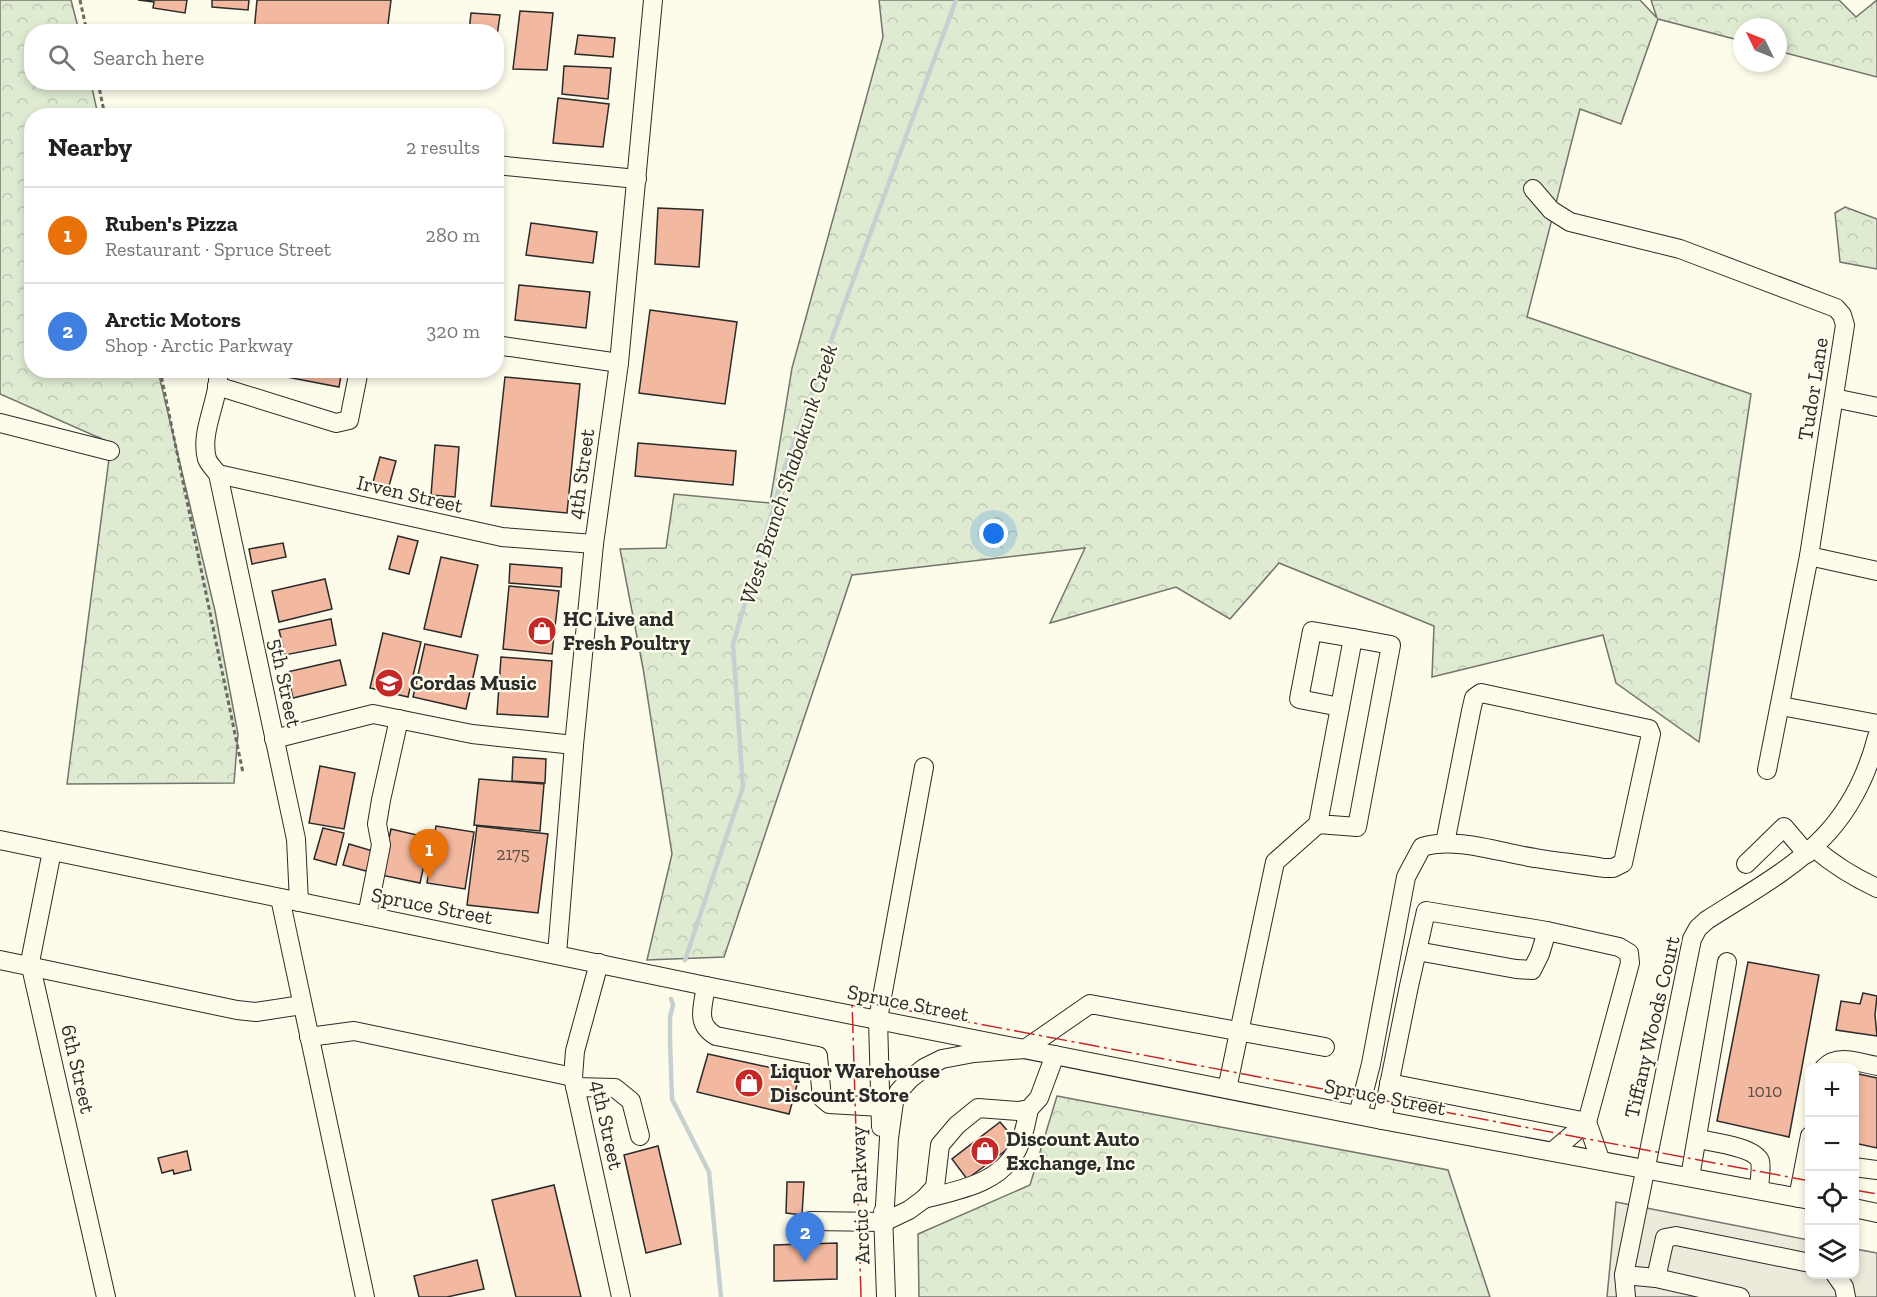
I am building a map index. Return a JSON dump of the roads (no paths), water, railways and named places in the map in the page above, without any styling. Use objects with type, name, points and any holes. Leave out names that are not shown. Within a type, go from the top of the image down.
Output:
[{"type":"street","name":"4th Street","points":[[557,954],[574,745],[594,544],[619,363],[653,0]]},
{"type":"street","points":[[504,166],[637,179]]},
{"type":"street","name":"Tudor Lane","points":[[1533,189],[1557,215],[1570,222],[1680,249],[1836,308],[1842,315],[1845,325],[1809,556],[1767,770]]},
{"type":"street","points":[[504,346],[619,363]]},
{"type":"street","points":[[218,378],[336,423],[349,420],[357,378]]},
{"type":"street","name":"5th Street","points":[[218,378],[209,416],[207,457],[218,474],[296,839],[299,902]]},
{"type":"street","points":[[1834,398],[1877,407]]},
{"type":"street","points":[[0,423],[110,451]]},
{"type":"street","name":"Irven Street","points":[[218,474],[502,537],[594,544]]},
{"type":"street","points":[[1809,556],[1877,571]]},
{"type":"street","points":[[1318,824],[1357,827],[1391,645],[1312,631],[1299,699],[1340,707]]},
{"type":"street","points":[[1227,1089],[1275,862],[1318,824],[1353,638]]},
{"type":"street","points":[[1358,1115],[1371,1064],[1406,877],[1422,847],[1434,843],[1445,843],[1604,868],[1613,868],[1623,863],[1651,734],[1649,729],[1481,693],[1474,698],[1445,843]]},
{"type":"street","points":[[1781,706],[1877,724]]},
{"type":"street","points":[[274,739],[373,714],[472,734],[574,745]]},
{"type":"street","points":[[367,916],[381,845],[377,824],[399,719]]},
{"type":"street","name":"Tiffany Woods Court","points":[[1626,1297],[1624,1275],[1692,939],[1698,928],[1707,920],[1796,863],[1835,826],[1852,802],[1871,759],[1877,737]]},
{"type":"street","name":"Arctic Parkway","points":[[886,1297],[878,1019],[924,767]]},
{"type":"street","points":[[1746,864],[1784,827],[1811,851],[1854,878],[1877,888]]},
{"type":"street","name":"Spruce Street","points":[[0,840],[706,986],[1382,1120],[1804,1199]]},
{"type":"street","name":"6th Street","points":[[52,850],[31,966],[106,1297]]},
{"type":"street","points":[[280,898],[365,1297]]},
{"type":"street","points":[[1382,1120],[1408,986],[1426,911],[1547,931],[1619,947],[1629,953],[1630,963],[1587,1122],[1553,1151]]},
{"type":"street","points":[[1417,951],[1516,969],[1532,969],[1540,954],[1547,931]]},
{"type":"street","points":[[0,960],[237,1010],[256,1012],[302,1005]]},
{"type":"street","points":[[1690,1177],[1727,962]]},
{"type":"street","name":"4th Street","points":[[599,963],[575,1051],[574,1082],[621,1297]]},
{"type":"street","points":[[706,986],[701,1020],[706,1030],[716,1036],[818,1056],[822,1098],[829,1104],[880,1107]]},
{"type":"street","points":[[884,1222],[890,1119],[894,1102],[899,1091],[924,1068],[942,1059],[974,1053],[1024,1049],[1090,1004],[1325,1047]]},
{"type":"street","points":[[309,1037],[354,1031],[574,1082],[615,1088],[631,1101],[640,1136]]},
{"type":"street","points":[[924,1199],[983,1182],[1005,1166],[1017,1151],[1029,1109],[1039,1098],[1055,1055]]},
{"type":"street","points":[[1828,1063],[1839,1059],[1877,1066]]},
{"type":"street","points":[[1389,1083],[1587,1122]]},
{"type":"street","points":[[810,1221],[884,1222],[909,1210],[924,1199],[934,1187],[940,1145],[957,1125],[978,1108],[1018,1111],[1029,1109]]},
{"type":"street","points":[[1587,1122],[1600,1159]]},
{"type":"street","points":[[1698,1139],[1749,1151],[1756,1155],[1761,1164],[1759,1190]]},
{"type":"street","points":[[1859,1168],[1877,1170]]},
{"type":"street","points":[[1804,1199],[1806,1171]]},
{"type":"street","points":[[1859,1209],[1877,1213]]},
{"type":"street","points":[[1656,1278],[1665,1238],[1676,1236],[1805,1262]]},
{"type":"street","points":[[1624,1275],[1656,1278],[1740,1297]]},
{"type":"street","points":[[1838,1279],[1844,1287],[1846,1297]]},
{"type":"waterway","name":"West Branch Shabakunk Creek","points":[[685,960],[743,787],[733,644],[788,458],[956,0]]},
{"type":"waterway","name":"West Branch Shabakunk Creek","points":[[671,999],[673,1005],[670,1017],[672,1099],[709,1172],[721,1297]]},
{"type":"place","name":"HC Live and Fresh Poultry","points":[[542,631]]},
{"type":"place","name":"Cordas Music","points":[[389,683]]},
{"type":"place","name":"Ruben's Pizza","points":[[429,879]]},
{"type":"place","name":"Liquor Warehouse Discount Store","points":[[749,1083]]},
{"type":"place","name":"Discount Auto Exchange, Inc","points":[[985,1151]]},
{"type":"place","name":"Arctic Motors","points":[[805,1262]]}]
